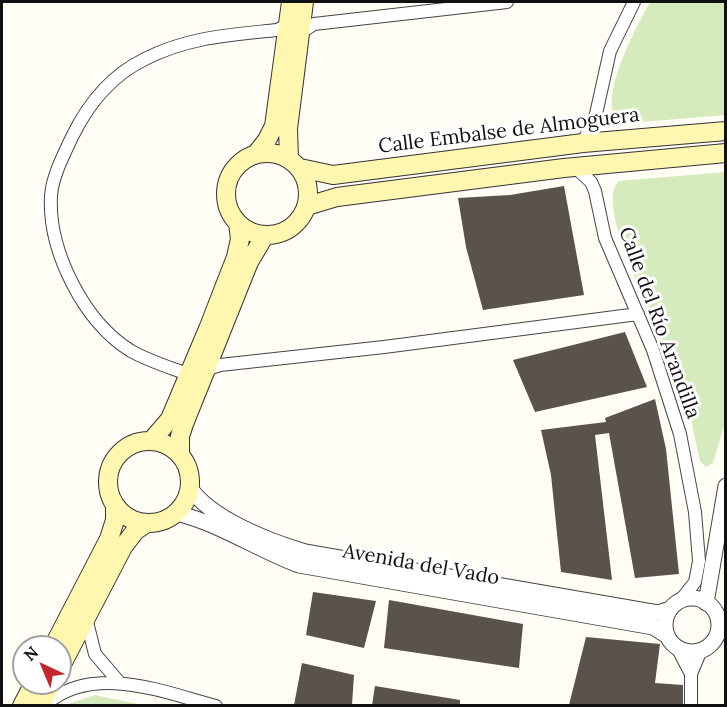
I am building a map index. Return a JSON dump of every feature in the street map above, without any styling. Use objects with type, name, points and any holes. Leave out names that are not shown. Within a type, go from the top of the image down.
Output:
[{"type":"main road","points":[[291,2],[295,28],[288,129],[294,163]]},
{"type":"main road","points":[[256,154],[274,126],[295,28],[304,2]]},
{"type":"main road","name":"Calle Embalse de Almoguera","points":[[294,163],[333,175],[584,143],[726,131]]},
{"type":"main road","points":[[307,206],[337,197],[575,167],[726,153]]},
{"type":"main road","points":[[152,440],[170,419],[236,257],[240,239],[237,223],[226,200],[227,184],[234,170],[245,159],[256,154],[279,154],[294,163],[306,180],[307,206],[302,216],[286,231],[265,235],[255,234],[237,223]]},
{"type":"main road","points":[[180,454],[180,436],[184,424],[249,262],[265,235]]},
{"type":"main road","points":[[59,635],[109,539],[115,520],[115,506],[108,492],[107,478],[112,462],[129,446],[152,440],[172,447],[180,454],[188,470],[190,488],[185,502],[176,513],[158,522],[147,523],[135,521],[115,506]]},
{"type":"main road","points":[[72,645],[123,547],[135,531],[147,523]]},
{"type":"street","points":[[188,378],[182,372],[131,351],[98,321],[69,282],[56,243],[51,195],[62,157],[83,113],[111,81],[144,59],[193,39],[507,2]]},
{"type":"street","points":[[584,143],[596,114],[610,51],[633,2]]},
{"type":"street","name":"Calle del Río Arandilla","points":[[575,167],[591,182],[613,260],[661,372],[680,434],[695,512],[699,573],[688,594],[675,605]]},
{"type":"street","points":[[205,370],[220,365],[384,347],[638,314]]},
{"type":"street","points":[[678,649],[694,652],[720,641],[716,611],[726,486]]},
{"type":"street","name":"Avenida del Vado","points":[[190,488],[198,500],[212,510],[266,538],[305,552],[650,611],[675,605]]},
{"type":"street","name":"Avenida del Vado","points":[[176,513],[205,522],[251,546],[299,566],[653,627],[666,635]]},
{"type":"street","points":[[691,674],[678,649],[666,635],[665,625],[675,605],[695,599],[716,611]]},
{"type":"street","points":[[86,618],[95,654],[119,682]]},
{"type":"street","points":[[691,705],[691,674],[701,650]]},
{"type":"street","points":[[42,705],[71,688],[119,682],[216,705]]},
{"type":"green space","points":[[650,2],[725,2],[725,115],[629,123],[617,118],[612,106],[613,89],[627,48]]},
{"type":"green space","points":[[725,172],[726,419],[713,463],[706,467],[700,461],[681,381],[623,246],[615,218],[613,196],[619,181]]},
{"type":"green space","points":[[95,695],[143,705],[65,705]]},
{"type":"building","points":[[564,186],[584,295],[483,310],[466,247],[458,198],[510,195]]},
{"type":"building","points":[[625,332],[647,387],[535,412],[513,360]]},
{"type":"building","points":[[655,399],[666,449],[679,574],[635,578],[609,433],[595,435],[612,580],[561,572],[551,475],[541,430],[606,422],[605,418]]},
{"type":"building","points":[[313,592],[376,601],[364,648],[306,635]]},
{"type":"building","points":[[389,600],[523,624],[519,668],[384,648]]},
{"type":"building","points":[[586,637],[660,644],[655,683],[683,685],[683,705],[569,705]]},
{"type":"building","points":[[302,663],[354,675],[352,705],[294,705]]},
{"type":"building","points":[[375,686],[460,700],[460,705],[372,705]]}]
